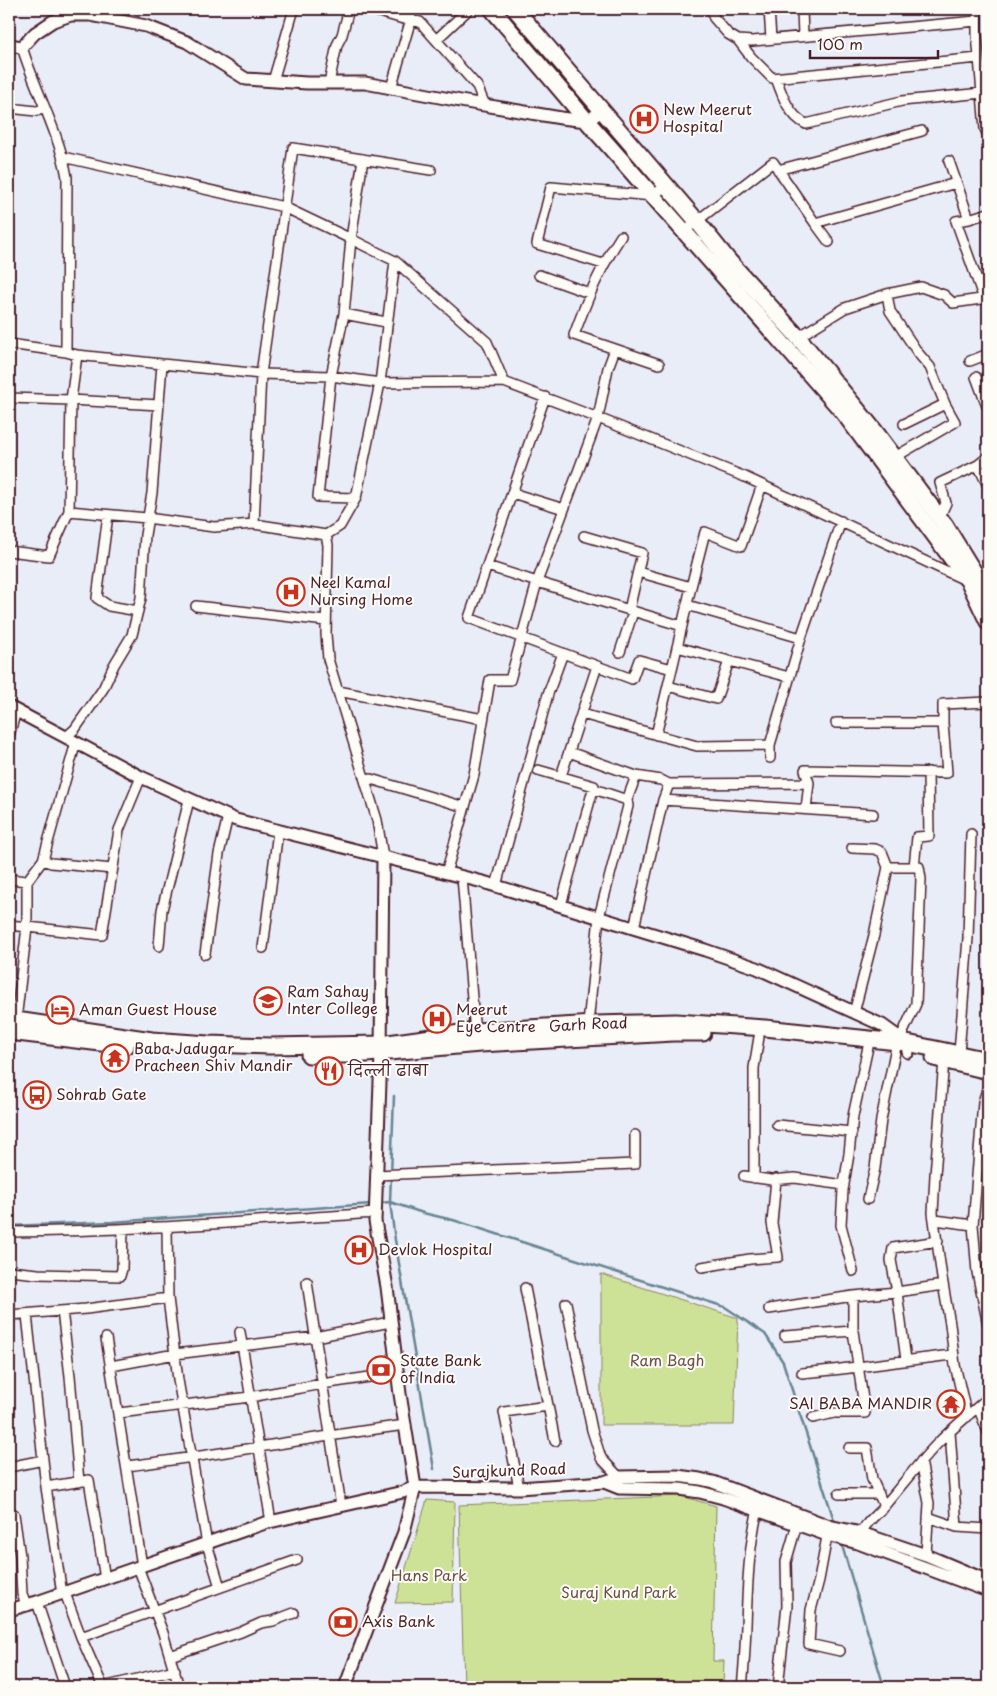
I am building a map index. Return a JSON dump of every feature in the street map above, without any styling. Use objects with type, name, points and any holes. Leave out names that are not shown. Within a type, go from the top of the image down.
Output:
[{"type":"main road","points":[[492,9],[684,231],[792,342]]},
{"type":"main road","points":[[515,9],[696,220],[792,342],[843,412],[895,466],[939,518],[975,581],[987,614]]},
{"type":"main road","points":[[895,466],[975,581],[988,595]]},
{"type":"main road","name":"Garh Road","points":[[12,1026],[208,1050],[381,1049],[588,1024],[659,1029]]},
{"type":"main road","name":"Garh Road","points":[[475,1038],[659,1029],[702,1029],[901,1045],[959,1053],[988,1060]]},
{"type":"main road","name":"Garh Road","points":[[702,1029],[759,1037],[786,1035],[868,1047],[901,1045],[944,1060],[988,1071]]},
{"type":"street","points":[[273,81],[294,9]]},
{"type":"street","points":[[329,83],[349,9]]},
{"type":"street","points":[[369,9],[420,22],[477,86],[485,106]]},
{"type":"street","points":[[391,88],[411,19],[410,9]]},
{"type":"street","points":[[437,39],[469,9]]},
{"type":"street","points":[[711,9],[714,18],[728,34],[738,40],[772,78],[979,58]]},
{"type":"street","points":[[769,9],[771,38]]},
{"type":"street","points":[[802,9],[804,36]]},
{"type":"street","points":[[977,9],[985,129],[988,136]]},
{"type":"street","points":[[22,47],[36,33],[53,21],[71,12],[146,26],[187,42],[246,79],[365,83],[485,106],[587,121],[602,110]]},
{"type":"street","points":[[738,40],[752,41],[977,21]]},
{"type":"street","points":[[9,44],[22,47]]},
{"type":"street","points":[[22,47],[30,74],[63,157],[67,177],[66,352]]},
{"type":"street","points":[[776,78],[783,98],[798,120],[806,124],[902,101],[982,93]]},
{"type":"street","points":[[9,108],[36,111],[44,109]]},
{"type":"street","points":[[778,170],[922,131]]},
{"type":"street","points":[[254,524],[261,374],[293,148],[431,170]]},
{"type":"street","points":[[63,157],[284,207],[395,261],[487,342],[504,382]]},
{"type":"street","points":[[356,498],[318,497],[331,376],[344,314],[351,239],[363,159]]},
{"type":"street","points":[[949,161],[969,219]]},
{"type":"street","points":[[684,231],[773,162],[830,242]]},
{"type":"street","points":[[815,223],[956,183]]},
{"type":"street","points":[[603,264],[538,244],[551,187],[653,196],[666,185]]},
{"type":"street","points":[[792,342],[846,308],[886,294],[921,287],[944,295],[953,303],[986,299],[956,222],[988,214]]},
{"type":"street","points":[[621,236],[603,264],[589,293],[574,335],[659,364]]},
{"type":"street","points":[[69,511],[147,518],[214,527],[254,524],[326,535],[340,526],[356,498],[380,383],[395,261]]},
{"type":"street","points":[[539,275],[589,293]]},
{"type":"street","points":[[886,294],[890,311],[918,353],[930,367],[945,404],[955,422],[895,466]]},
{"type":"street","points":[[344,314],[386,322]]},
{"type":"street","points":[[9,344],[66,352],[77,356],[261,374],[331,376],[380,383],[504,382],[762,485],[975,581]]},
{"type":"street","points":[[446,873],[474,775],[490,680],[510,680],[537,582],[598,418],[608,368],[615,349]]},
{"type":"street","points":[[970,361],[988,354]]},
{"type":"street","points":[[9,551],[49,556],[69,511],[71,400],[77,356]]},
{"type":"street","points":[[12,1026],[27,927],[27,881],[43,860],[71,739],[75,729],[104,689],[114,665],[132,635],[141,598],[147,518],[152,493],[162,364]]},
{"type":"street","points":[[976,377],[988,409]]},
{"type":"street","points":[[9,398],[159,405]]},
{"type":"street","points":[[544,398],[469,618],[632,679],[639,660],[672,669]]},
{"type":"street","points":[[904,424],[945,404]]},
{"type":"street","points":[[939,518],[946,503],[940,483],[988,457]]},
{"type":"street","points":[[978,464],[988,486]]},
{"type":"street","points":[[656,735],[705,532],[741,546],[762,485]]},
{"type":"street","points":[[512,493],[564,510]]},
{"type":"street","points":[[108,515],[97,598],[109,606],[138,611]]},
{"type":"street","points":[[770,758],[770,745],[801,638],[841,521]]},
{"type":"street","points":[[326,535],[328,545],[326,621],[328,659],[378,820],[383,857],[381,1049],[376,1213],[397,1373],[416,1487],[404,1532],[345,1687]]},
{"type":"street","points":[[584,536],[642,553],[629,610]]},
{"type":"street","points":[[487,566],[682,626]]},
{"type":"street","points":[[638,572],[691,587]]},
{"type":"street","points":[[687,604],[801,638]]},
{"type":"street","points":[[196,606],[326,621]]},
{"type":"street","points":[[620,652],[633,612],[629,610]]},
{"type":"street","points":[[677,647],[790,677]]},
{"type":"street","points":[[496,886],[548,694],[562,653]]},
{"type":"street","points":[[668,686],[716,699],[729,661]]},
{"type":"street","points":[[561,776],[597,666]]},
{"type":"street","points":[[338,691],[483,719]]},
{"type":"street","points":[[806,809],[809,783],[806,770],[947,773],[942,723],[943,704],[988,702]]},
{"type":"street","points":[[9,736],[12,709],[141,777],[228,816],[278,831],[496,886],[757,968],[882,1025],[901,1045]]},
{"type":"street","points":[[582,714],[697,746],[770,745]]},
{"type":"street","points":[[836,723],[942,723]]},
{"type":"street","points":[[569,752],[636,776],[661,780],[669,784],[809,783]]},
{"type":"street","points":[[538,770],[594,786],[594,789],[627,800]]},
{"type":"street","points":[[914,867],[916,837],[930,836],[928,772]]},
{"type":"street","points":[[588,1024],[599,917],[628,806],[627,800],[636,776]]},
{"type":"street","points":[[9,925],[102,935],[119,830],[141,777]]},
{"type":"street","points":[[364,777],[465,807]]},
{"type":"street","points":[[634,928],[663,800],[669,784]]},
{"type":"street","points":[[561,905],[594,786]]},
{"type":"street","points":[[159,946],[162,910],[189,800]]},
{"type":"street","points":[[663,800],[874,814]]},
{"type":"street","points":[[205,954],[219,854],[228,816]]},
{"type":"street","points":[[263,948],[278,831]]},
{"type":"street","points":[[959,1053],[968,938],[971,834]]},
{"type":"street","points":[[852,848],[875,849],[882,852],[888,867],[874,935],[854,1013]]},
{"type":"street","points":[[43,860],[51,863],[112,869]]},
{"type":"street","points":[[868,1199],[876,1168],[882,1120],[901,1045],[916,1004],[921,879],[919,867],[888,867]]},
{"type":"street","points":[[462,877],[475,1038]]},
{"type":"street","points":[[9,879],[27,881]]},
{"type":"street","points":[[754,1178],[754,1068],[759,1037]]},
{"type":"street","points":[[853,1270],[841,1225],[853,1116],[868,1047]]},
{"type":"street","points":[[944,1060],[935,1174],[935,1220],[954,1355],[967,1417]]},
{"type":"street","points":[[988,1087],[983,1102],[973,1224],[977,1272],[988,1325]]},
{"type":"street","points":[[777,1125],[852,1132]]},
{"type":"street","points":[[376,1175],[635,1164],[635,1135]]},
{"type":"street","points":[[744,1176],[776,1179],[795,1178],[844,1185]]},
{"type":"street","points":[[702,1266],[778,1257],[772,1223],[776,1179]]},
{"type":"street","points":[[9,1232],[167,1227],[376,1213]]},
{"type":"street","points":[[935,1220],[973,1224]]},
{"type":"street","points":[[167,1227],[168,1298],[190,1459],[206,1544],[220,1588]]},
{"type":"street","points":[[9,1271],[38,1274],[120,1276],[123,1229]]},
{"type":"street","points":[[906,1360],[891,1260],[893,1248],[938,1241]]},
{"type":"street","points":[[307,1282],[340,1506]]},
{"type":"street","points":[[769,1309],[943,1285]]},
{"type":"street","points":[[526,1288],[555,1441]]},
{"type":"street","points":[[813,1418],[834,1413],[865,1413],[853,1331],[853,1296]]},
{"type":"street","points":[[9,1315],[27,1315],[168,1298]]},
{"type":"street","points":[[566,1303],[592,1430],[601,1458],[619,1483],[679,1488],[759,1506],[854,1537],[988,1591]]},
{"type":"street","points":[[62,1311],[70,1376],[79,1482]]},
{"type":"street","points":[[27,1315],[46,1487],[63,1593],[81,1637],[103,1687],[175,1670]]},
{"type":"street","points":[[111,1366],[175,1354],[315,1337],[390,1322]]},
{"type":"street","points":[[785,1336],[853,1331]]},
{"type":"street","points":[[240,1332],[271,1522]]},
{"type":"street","points":[[106,1338],[127,1466],[140,1567],[179,1687]]},
{"type":"street","points":[[802,1373],[954,1355]]},
{"type":"street","points":[[119,1413],[250,1397],[397,1373]]},
{"type":"street","points":[[854,1537],[884,1506],[921,1461],[988,1398]]},
{"type":"street","points":[[519,1488],[504,1412],[548,1406]]},
{"type":"street","points":[[978,1407],[988,1432]]},
{"type":"street","points":[[127,1466],[190,1459],[330,1435],[406,1425]]},
{"type":"street","points":[[950,1432],[957,1527]]},
{"type":"street","points":[[849,1448],[867,1448],[872,1479],[884,1506]]},
{"type":"street","points":[[9,1467],[43,1460]]},
{"type":"street","points":[[921,1461],[929,1503],[926,1555]]},
{"type":"street","points":[[46,1487],[89,1480],[105,1579]]},
{"type":"street","name":"Surajkund Road","points":[[9,1610],[32,1604],[271,1522],[403,1492],[416,1487],[519,1488],[604,1482],[619,1483]]},
{"type":"street","points":[[839,1494],[879,1494]]},
{"type":"street","points":[[759,1506],[797,1524],[830,1529]]},
{"type":"street","points":[[742,1687],[750,1558],[759,1506]]},
{"type":"street","points":[[14,1514],[20,1556],[22,1594],[32,1604],[64,1687]]},
{"type":"street","points":[[928,1517],[957,1527],[988,1529]]},
{"type":"street","points":[[778,1687],[787,1606],[786,1562],[797,1524]]},
{"type":"street","points":[[830,1529],[811,1610],[809,1644],[840,1651]]},
{"type":"street","points":[[854,1537],[926,1555],[988,1581]]},
{"type":"street","points":[[81,1637],[297,1560]]},
{"type":"street","points":[[170,1656],[294,1613]]},
{"type":"green space","name":"Ram Bagh","points":[[601,1274],[738,1318],[734,1425],[601,1425]]},
{"type":"green space","name":"Suraj Kund Park","points":[[681,1496],[716,1506],[713,1661],[724,1661],[723,1687],[464,1687],[459,1505]]},
{"type":"green space","name":"Hans Park","points":[[427,1500],[455,1502],[453,1602],[395,1603]]},
{"type":"waterway","points":[[394,1096],[390,1202],[434,1469]]},
{"type":"waterway","points":[[380,1203],[390,1202],[423,1213],[453,1220],[725,1307],[765,1334],[783,1362],[835,1523]]},
{"type":"waterway","points":[[9,1226],[112,1222],[372,1204]]},
{"type":"waterway","points":[[841,1542],[884,1687]]},
{"type":"place","name":"New Meerut Hospital","points":[[644,119]]},
{"type":"place","name":"Neel Kamal Nursing Home","points":[[291,592]]},
{"type":"place","name":"Ram Sahay Inter College","points":[[268,1001]]},
{"type":"place","name":"Aman Guest House","points":[[60,1010]]},
{"type":"place","name":"Meerut Eye Centre","points":[[437,1019]]},
{"type":"place","name":"Baba Jadugar Pracheen Shiv Mandir","points":[[115,1058]]},
{"type":"place","name":"दिल्ली ढाबा","points":[[329,1071]]},
{"type":"place","name":"Sohrab Gate","points":[[37,1095]]},
{"type":"place","name":"Devlok Hospital","points":[[359,1250]]},
{"type":"place","name":"State Bank of India","points":[[381,1370]]},
{"type":"place","name":"SAI BABA MANDIR","points":[[951,1404]]},
{"type":"place","name":"Axis Bank","points":[[343,1622]]}]
